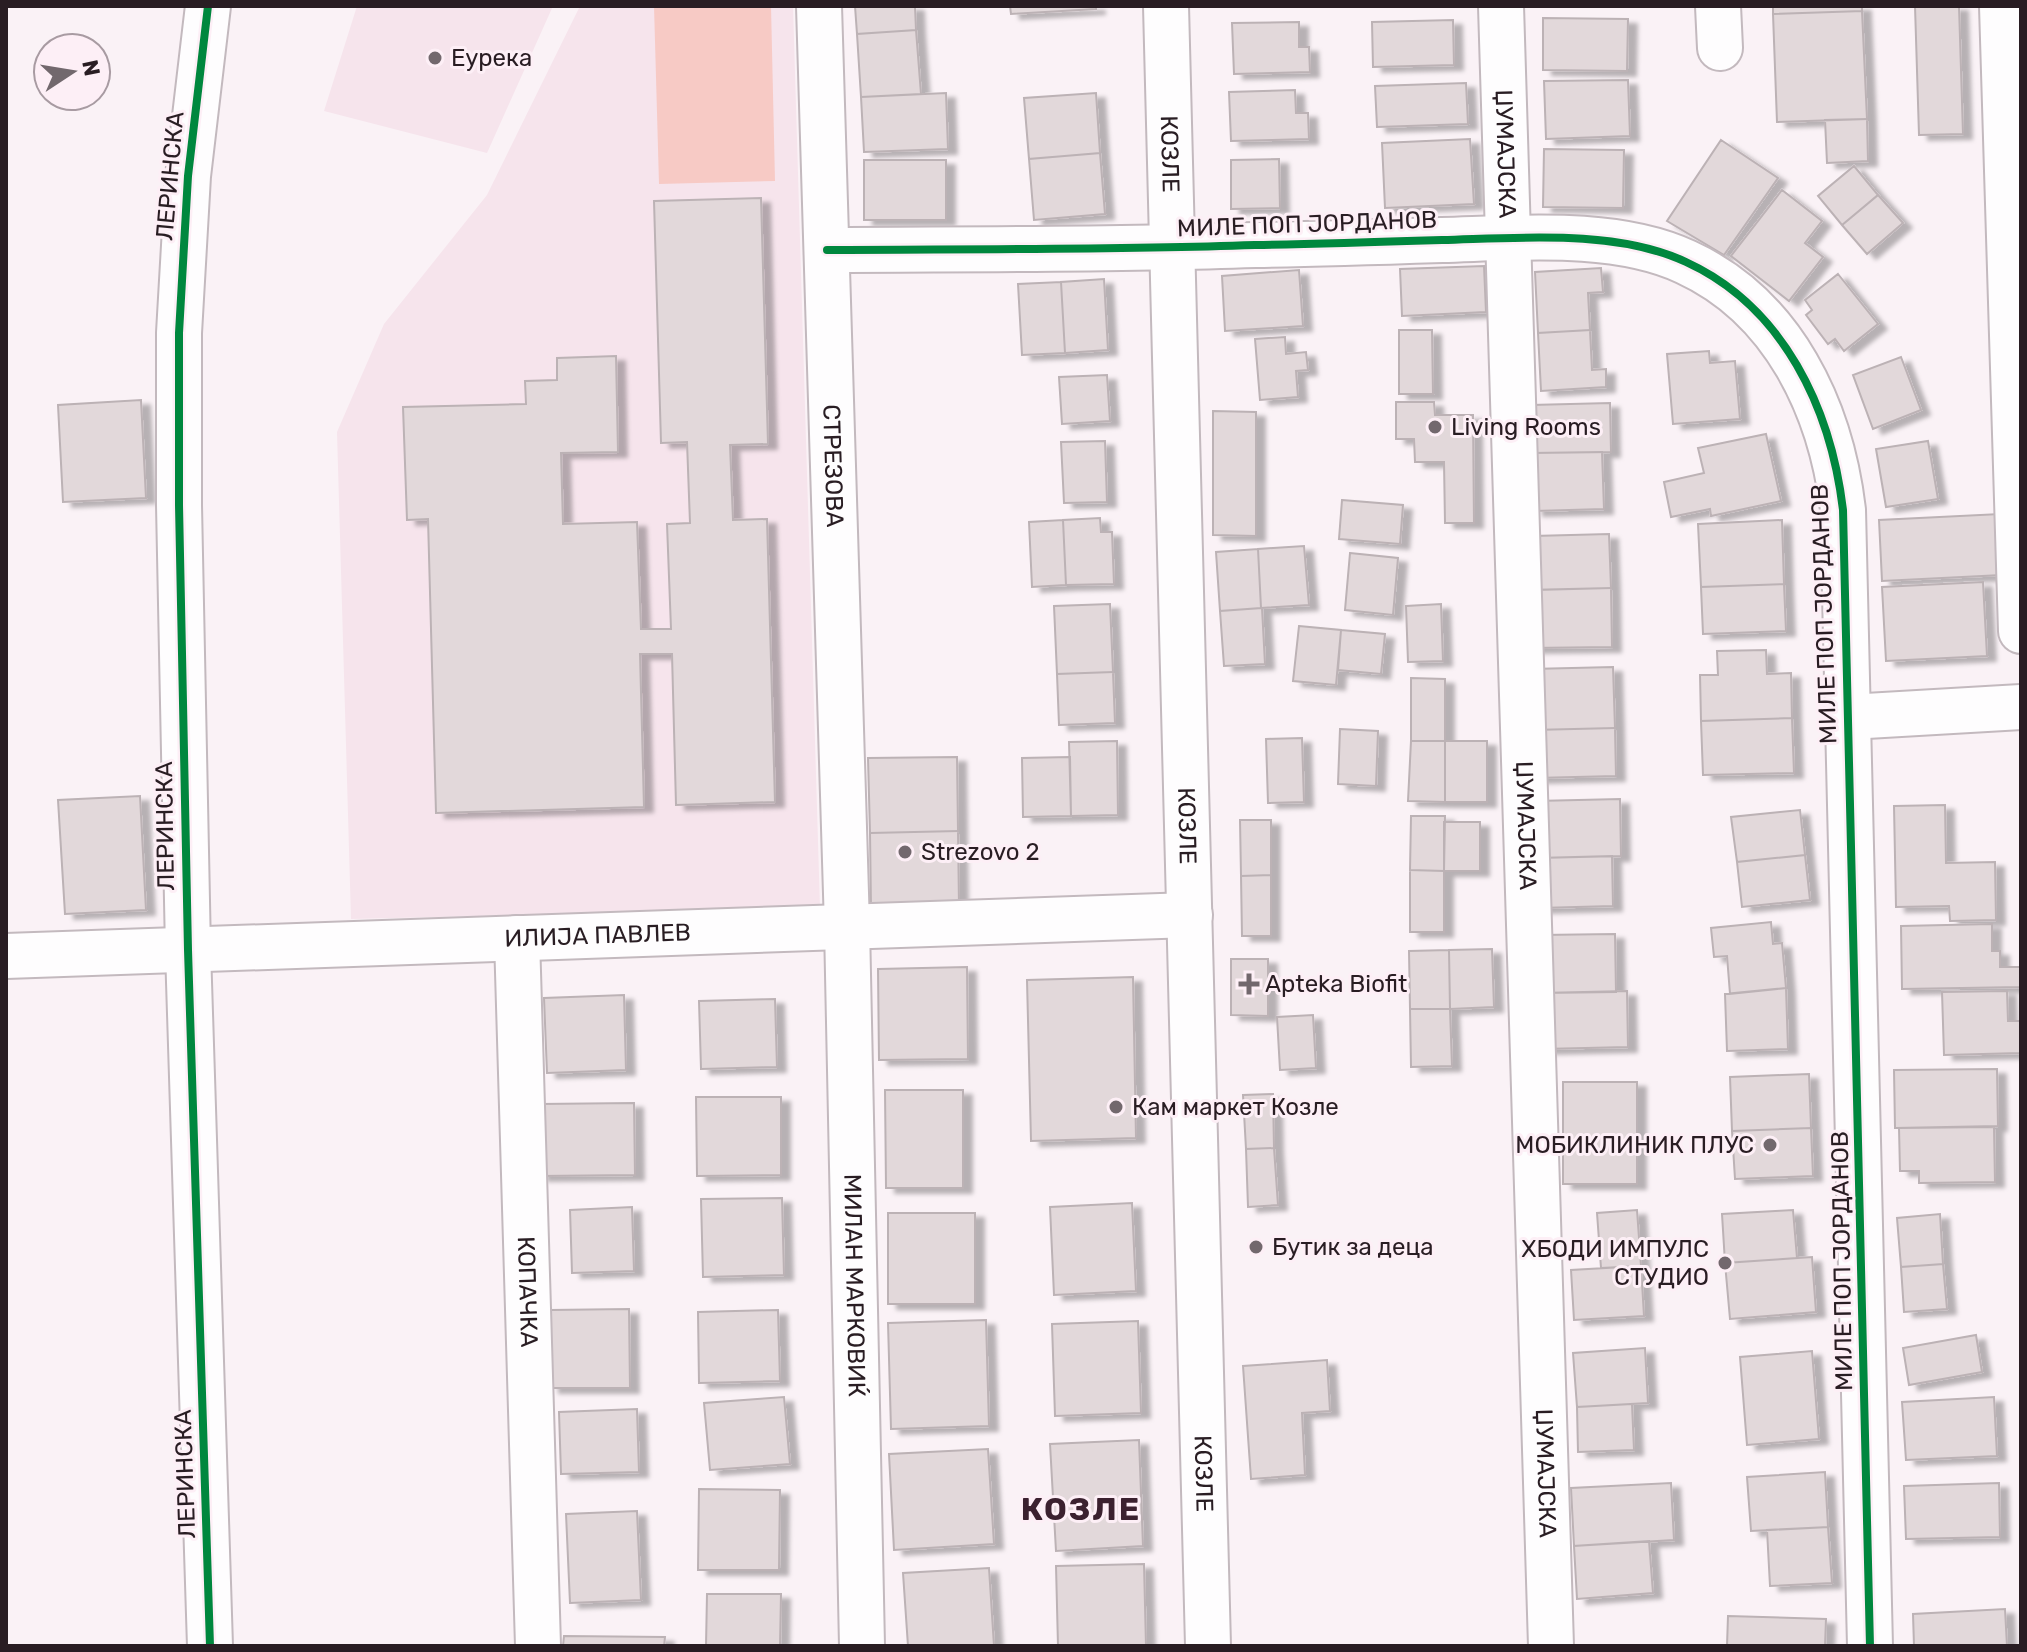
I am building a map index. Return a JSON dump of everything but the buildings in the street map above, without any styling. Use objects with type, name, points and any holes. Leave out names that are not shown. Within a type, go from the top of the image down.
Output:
[{"type":"street","name":"ЛЕРИНСКА","points":[[208,6],[188,176],[179,333],[188,950],[210,1646]]},
{"type":"street","name":"СТРЕЗОВА","points":[[819,6],[847,926]]},
{"type":"street","name":"КОЗЛЕ","points":[[1166,6],[1208,1646]]},
{"type":"street","name":"ЏУМАЈСКА","points":[[1501,6],[1551,1646]]},
{"type":"street","points":[[2002,6],[2021,631]]},
{"type":"street","name":"МИЛЕ ПОП ЈОРДАНОВ","points":[[827,250],[1173,248],[1507,238],[1634,243],[1689,263],[1727,287],[1784,343],[1820,409],[1839,472],[1849,717],[1870,1646]]},
{"type":"street","points":[[1849,717],[2021,707]]},
{"type":"street","name":"ИЛИЈА ПАВЛЕВ","points":[[6,956],[1190,915]]},
{"type":"street","name":"МИЛАН МАРКОВИЌ","points":[[847,926],[862,1646]]},
{"type":"street","name":"КОПАЧКА","points":[[517,938],[538,1646]]},
{"type":"shaded area","name":"Еурека","points":[[357,6],[553,6],[487,153],[324,111]]},
{"type":"shaded area","points":[[580,6],[793,6],[820,908],[351,919],[337,432],[384,324],[487,195]]},
{"type":"shaded area","points":[[654,6],[771,6],[775,181],[659,184]]},
{"type":"cycle path","points":[[208,6],[188,176],[179,333],[179,505],[188,950],[210,1646]]},
{"type":"cycle path","points":[[827,250],[1148,248],[1534,237],[1598,240],[1659,251],[1686,262],[1720,281],[1750,306],[1776,334],[1797,365],[1814,399],[1837,472],[1843,510],[1870,1646]]},
{"type":"place","name":"Еурека","points":[[435,58]]},
{"type":"place","name":"Living Rooms","points":[[1435,427]]},
{"type":"place","name":"Strezovo 2","points":[[905,852]]},
{"type":"place","name":"Apteka Biofit","points":[[1249,984]]},
{"type":"place","name":"Кам маркет Козле","points":[[1116,1107]]},
{"type":"place","name":"МОБИКЛИНИК ПЛУС","points":[[1770,1145]]},
{"type":"place","name":"Бутик за деца","points":[[1256,1247]]},
{"type":"place","name":"ХБОДИ ИМПУЛС СТУДИО","points":[[1725,1263]]},
{"type":"district","name":"КОЗЛЕ","points":[[1081,1509]]}]
